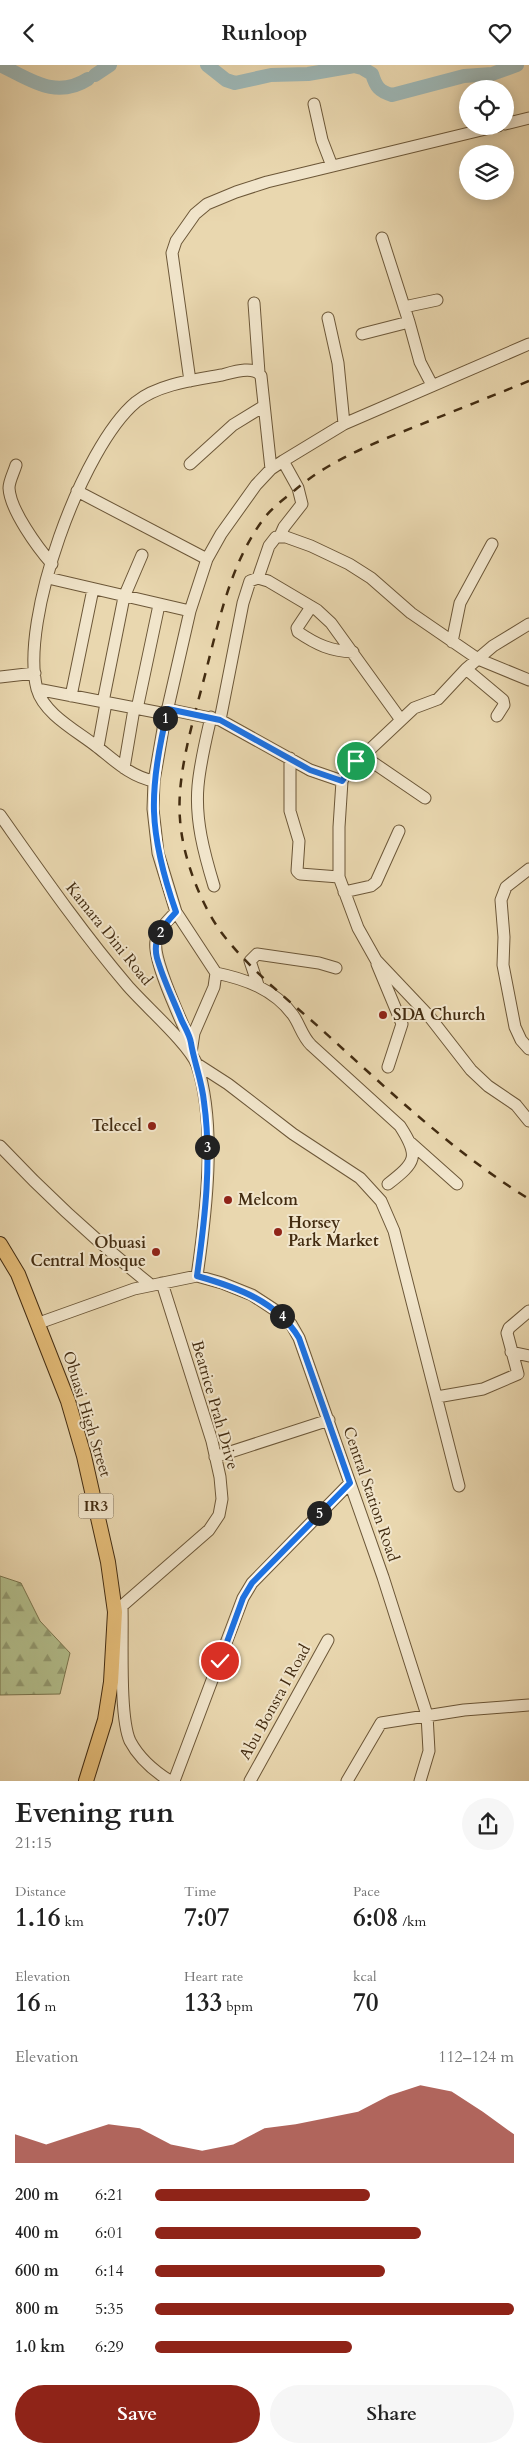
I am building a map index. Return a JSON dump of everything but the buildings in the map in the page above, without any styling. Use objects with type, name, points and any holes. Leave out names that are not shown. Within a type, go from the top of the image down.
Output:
[{"type":"main road","name":"Obuasi High Street","points":[[0,1244],[18,1274],[39,1323],[68,1401],[84,1456],[119,1610],[109,1700],[86,1781]]},
{"type":"street","points":[[314,104],[322,140],[332,166]]},
{"type":"street","points":[[514,122],[529,118]]},
{"type":"street","points":[[190,381],[172,253],[176,241],[195,214],[207,204],[267,182],[461,135]]},
{"type":"street","points":[[382,238],[420,362],[432,385]]},
{"type":"street","points":[[404,307],[437,299]]},
{"type":"street","points":[[254,303],[259,373],[271,469]]},
{"type":"street","points":[[328,318],[338,363],[344,424]]},
{"type":"street","points":[[362,335],[409,321]]},
{"type":"street","points":[[457,1184],[411,1143],[392,1118],[306,1040],[288,1008],[258,985],[216,973],[176,912],[158,853],[154,828],[154,781],[167,712],[190,611],[207,559],[238,509],[271,469],[344,424],[529,343]]},
{"type":"street","points":[[154,781],[141,778],[98,747],[48,707],[37,689],[35,673],[36,637],[48,578],[77,491],[102,444],[126,412],[149,394],[190,381],[246,370],[259,373]]},
{"type":"street","points":[[190,464],[233,425],[264,406]]},
{"type":"street","points":[[258,578],[269,546],[276,537],[280,536],[284,527],[302,504],[300,492],[283,461]]},
{"type":"street","points":[[16,465],[9,487],[12,498],[40,551],[52,564]]},
{"type":"street","points":[[77,491],[207,559]]},
{"type":"street","points":[[280,536],[328,553],[360,570],[411,613],[478,659],[529,680]]},
{"type":"street","points":[[452,642],[460,603],[492,544]]},
{"type":"street","points":[[98,747],[124,597],[142,555]]},
{"type":"street","points":[[48,578],[190,611]]},
{"type":"street","points":[[214,886],[200,831],[198,779],[250,581],[258,578],[268,581],[311,607],[331,623],[401,720]]},
{"type":"street","points":[[71,696],[93,589]]},
{"type":"street","points":[[124,767],[159,605]]},
{"type":"street","points":[[311,607],[297,628],[298,632],[315,644],[332,651],[354,653]]},
{"type":"street","points":[[388,1067],[402,1024],[376,960],[358,927],[339,877],[338,827],[342,781],[346,772],[362,755],[401,720],[418,706],[438,699],[478,659],[505,637],[529,624]]},
{"type":"street","points":[[466,669],[503,700],[504,705],[497,716]]},
{"type":"street","points":[[0,677],[35,673]]},
{"type":"street","points":[[37,689],[136,709],[215,718],[316,773],[342,781]]},
{"type":"street","points":[[362,755],[425,798]]},
{"type":"street","points":[[290,758],[290,811],[299,841],[297,871],[300,874],[339,877]]},
{"type":"street","name":"Kamara Dini Road","points":[[0,815],[94,944],[129,987],[191,1048],[197,1064],[205,1103],[208,1165],[205,1219],[197,1276]]},
{"type":"street","points":[[344,892],[371,886],[376,882],[399,831]]},
{"type":"street","points":[[529,869],[506,887],[501,900],[504,937],[503,965],[515,1027],[521,1040],[529,1049]]},
{"type":"street","points":[[176,912],[161,930],[155,947],[191,1048]]},
{"type":"street","points":[[258,985],[250,961],[257,954],[319,963],[336,968]]},
{"type":"street","points":[[376,960],[429,1016],[471,1070],[488,1086],[516,1105],[529,1121]]},
{"type":"street","points":[[191,1048],[214,987],[216,973]]},
{"type":"street","points":[[197,1064],[228,1084],[293,1135],[360,1178],[381,1201],[394,1231],[459,1486]]},
{"type":"street","points":[[388,1184],[410,1165],[411,1143]]},
{"type":"street","points":[[0,1146],[34,1182],[97,1241],[157,1284]]},
{"type":"street","points":[[39,1323],[157,1284],[197,1276]]},
{"type":"street","name":"Central Station Road","points":[[197,1276],[222,1283],[252,1295],[278,1312],[291,1324],[299,1338],[329,1420],[427,1715],[429,1751],[420,1781]]},
{"type":"street","name":"Beatrice Prah Drive","points":[[119,1610],[209,1530],[219,1515],[222,1499],[215,1457],[157,1284]]},
{"type":"street","points":[[437,1397],[483,1389],[517,1375],[519,1371],[511,1352],[507,1331],[529,1311]]},
{"type":"street","points":[[511,1352],[529,1356]]},
{"type":"street","points":[[215,1457],[329,1420]]},
{"type":"street","points":[[119,1610],[126,1728],[137,1753],[157,1772],[172,1781],[243,1598],[251,1585],[280,1552],[350,1483]]},
{"type":"street","name":"Abu Bonsra I Road","points":[[250,1781],[328,1639]]},
{"type":"street","points":[[347,1781],[381,1723],[427,1715],[529,1705]]},
{"type":"green space","points":[[0,1576],[21,1583],[40,1621],[70,1653],[60,1694],[0,1695]]},
{"type":"waterway","points":[[0,65],[32,81],[54,87],[65,88],[88,79]]},
{"type":"waterway","points":[[95,75],[110,65]]},
{"type":"waterway","points":[[207,65],[226,80],[235,83],[271,75],[308,74],[354,66],[372,74],[379,88],[392,95],[464,76],[492,74],[517,65]]},
{"type":"railway","points":[[529,381],[353,453],[309,479],[265,517],[244,551],[222,608],[188,742],[181,782],[180,801],[181,833],[184,848],[199,893],[221,932],[243,958],[447,1140],[501,1181],[529,1199]]},
{"type":"place","name":"SDA Church","points":[[383,1015]]},
{"type":"place","name":"Telecel","points":[[152,1126]]},
{"type":"place","name":"Melcom","points":[[228,1200]]},
{"type":"place","name":"Horsey Park Market","points":[[278,1232]]},
{"type":"place","name":"Obuasi Central Mosque","points":[[156,1252]]},
{"type":"route","points":[[220,1661],[243,1598],[252,1583],[286,1546],[350,1483],[299,1338],[291,1324],[278,1312],[252,1295],[222,1283],[197,1276],[205,1219],[208,1165],[205,1103],[197,1064],[190,1053],[191,1043],[170,993],[155,947],[156,939],[161,930],[176,912],[163,875],[158,853],[154,828],[154,781],[168,709],[220,720],[252,736],[310,770],[342,781],[346,772],[356,761]]}]
